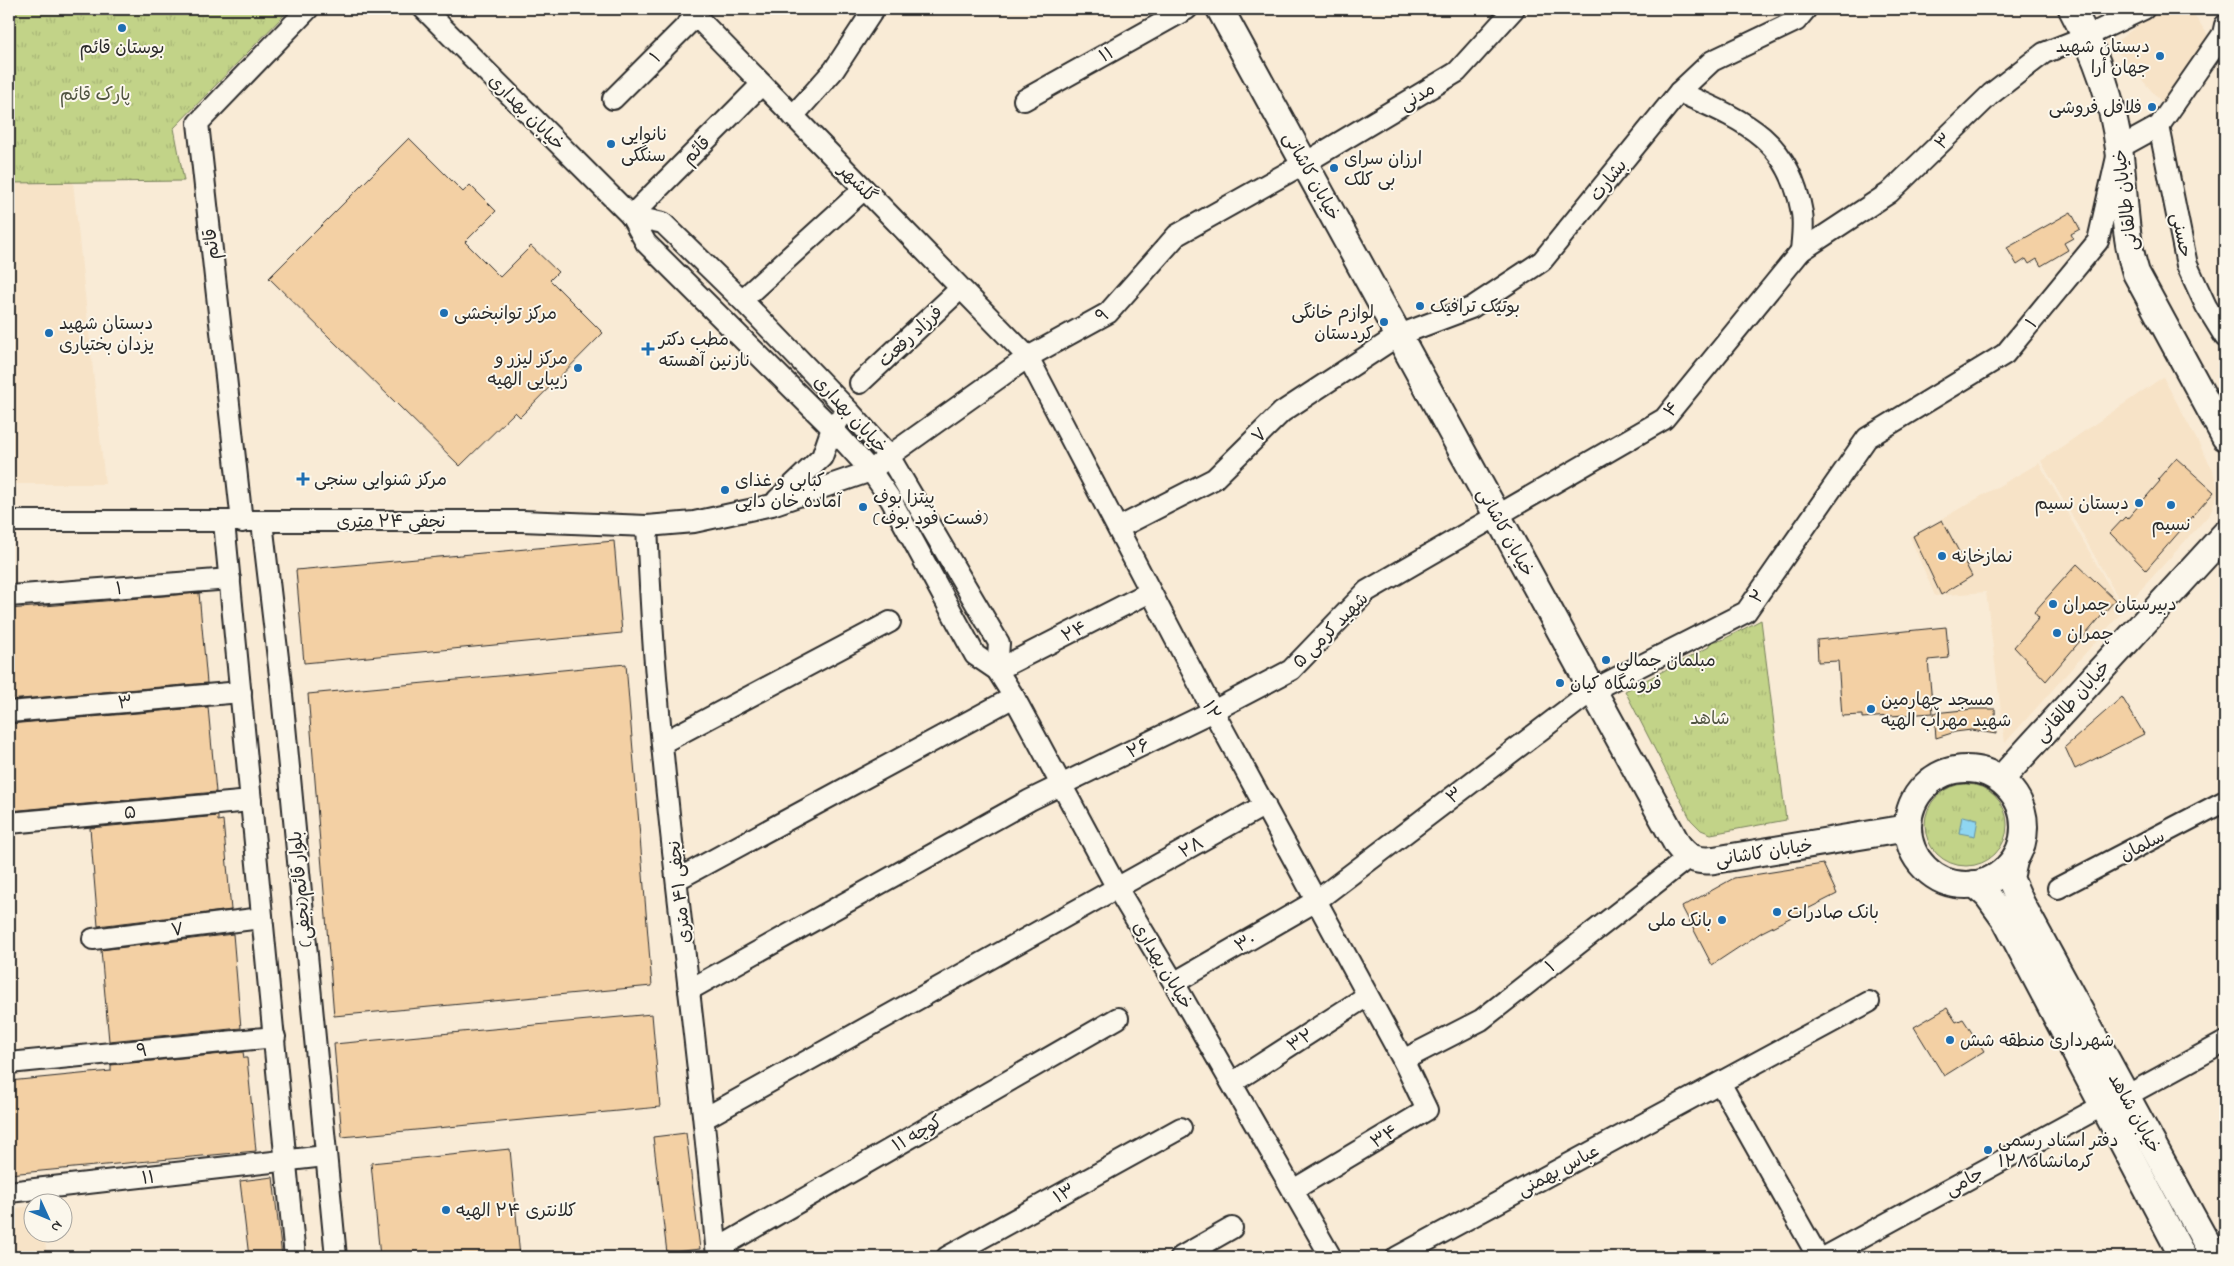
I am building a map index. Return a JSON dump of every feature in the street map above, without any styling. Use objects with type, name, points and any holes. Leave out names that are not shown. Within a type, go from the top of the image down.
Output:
[{"type":"main road","name":"خیابان کاشانی","points":[[1220,9],[1676,844],[1689,857],[1705,861],[1908,828]]},
{"type":"main road","name":"خیابان طالقانی","points":[[2072,9],[2087,36],[2111,103],[2119,148],[2130,253],[2136,273],[2225,437]]},
{"type":"main road","name":"خیابان طالقانی","points":[[2001,779],[2225,534]]},
{"type":"main road","points":[[1960,768],[1974,768],[1988,772],[2001,779],[2012,790],[2020,803],[2024,817],[2024,833],[2014,861],[2003,872],[1989,880],[1975,884],[1960,885],[1934,876],[1923,866],[1912,848],[1908,828],[1909,813],[1914,800],[1922,788],[1933,778],[1960,768]]},
{"type":"main road","name":"خیابان شاهد","points":[[2014,861],[2010,878],[2114,1101],[2182,1257]]},
{"type":"main road","name":"خیابان شاهد","points":[[1975,884],[1988,896],[2006,921],[2114,1101],[2214,1257]]},
{"type":"street","name":"قائم","points":[[243,522],[198,123],[308,9]]},
{"type":"street","name":"خیابان بهداری","points":[[424,9],[631,216],[646,243],[832,428],[871,472],[891,500],[976,655],[997,670],[1014,697],[1117,888],[1232,1083],[1331,1257]]},
{"type":"street","points":[[793,116],[834,70],[874,9]]},
{"type":"street","name":"۱۱","points":[[1024,100],[1188,9]]},
{"type":"street","name":"مدنی","points":[[1305,163],[1457,72],[1514,9]]},
{"type":"street","name":"بشارت","points":[[1399,335],[1472,308],[1542,261],[1679,92],[1712,61],[1796,21],[1806,9]]},
{"type":"street","points":[[2087,36],[2144,9]]},
{"type":"street","name":"گلشهر","points":[[692,12],[1028,357]]},
{"type":"street","name":"۱","points":[[613,99],[692,12]]},
{"type":"street","points":[[2119,148],[2159,126],[2225,32]]},
{"type":"street","name":"۳","points":[[1801,251],[1890,193],[1991,94],[2044,53],[2087,36]]},
{"type":"street","name":"قائم","points":[[631,216],[762,84]]},
{"type":"street","points":[[1679,92],[1736,117],[1773,146],[1791,175],[1802,214],[1801,251]]},
{"type":"street","name":"حسنی","points":[[2159,126],[2188,264],[2206,306],[2225,337]]},
{"type":"street","name":"۱","points":[[1867,438],[2005,354],[2098,241],[2119,148]]},
{"type":"street","name":"۹","points":[[871,472],[889,456],[1028,357],[1108,313],[1176,235],[1305,163]]},
{"type":"street","points":[[742,300],[864,188]]},
{"type":"street","name":"خیابان بهداری","points":[[631,216],[663,223],[742,300],[849,411],[889,456],[1000,643],[997,670]]},
{"type":"street","name":"۴","points":[[1498,517],[1664,418],[1801,251]]},
{"type":"street","name":"فرزاد رفعت","points":[[860,383],[960,289]]},
{"type":"street","name":"۷","points":[[1118,528],[1214,479],[1282,412],[1399,335]]},
{"type":"street","name":"۱۲","points":[[1028,357],[1213,711],[1403,1060]]},
{"type":"street","points":[[772,505],[822,457],[832,428],[849,411]]},
{"type":"street","name":"۲","points":[[1592,690],[1746,612],[1867,438]]},
{"type":"street","name":"نجفی ۲۴ متری","points":[[9,521],[522,521],[647,526],[694,522],[772,505],[871,472]]},
{"type":"street","name":"۵ شهید کرمی","points":[[1213,711],[1291,670],[1367,591],[1498,517]]},
{"type":"street","points":[[243,522],[230,579],[295,1257]]},
{"type":"street","name":"بلوار قائم(نجفی)","points":[[243,522],[283,704],[336,1257]]},
{"type":"street","name":"نجفی ۴۱ متری","points":[[647,526],[654,651],[662,743],[705,1118],[717,1253]]},
{"type":"street","name":"۱","points":[[9,596],[230,579]]},
{"type":"street","name":"۲۴","points":[[997,670],[1150,592]]},
{"type":"street","points":[[662,743],[890,622]]},
{"type":"street","name":"۳","points":[[1316,901],[1592,690]]},
{"type":"street","name":"۳","points":[[9,712],[241,692]]},
{"type":"street","points":[[678,878],[1014,697]]},
{"type":"street","name":"۲۶","points":[[689,990],[1062,784],[1213,711]]},
{"type":"street","name":"۵","points":[[9,823],[251,801]]},
{"type":"street","name":"سلمان","points":[[2058,888],[2225,801]]},
{"type":"street","name":"۲۸","points":[[705,1118],[1265,805]]},
{"type":"street","name":"۱","points":[[1403,1060],[1481,1020],[1689,857]]},
{"type":"street","name":"۳۰","points":[[1174,983],[1316,901]]},
{"type":"street","name":"۷","points":[[93,939],[262,918]]},
{"type":"street","name":"۳۲","points":[[1232,1083],[1367,996]]},
{"type":"street","name":"عباس بهمنی","points":[[1397,1257],[1869,1002]]},
{"type":"street","name":"کوچه ۱۱","points":[[717,1253],[1118,1018]]},
{"type":"street","name":"۹","points":[[9,1063],[275,1037]]},
{"type":"street","name":"جامی","points":[[1825,1257],[2225,1042]]},
{"type":"street","name":"۳۴","points":[[1293,1190],[1427,1110],[1403,1060]]},
{"type":"street","points":[[1720,1083],[1818,1257]]},
{"type":"street","name":"۱۳","points":[[947,1257],[1181,1128]]},
{"type":"street","name":"۱۱","points":[[9,1192],[286,1162],[325,1156]]},
{"type":"street","points":[[1181,1257],[1232,1228]]},
{"type":"shaded area","name":"دبستان شهید جهان أرا","points":[[2159,9],[2190,9],[2213,42],[2182,73],[2163,104],[2112,45]]},
{"type":"shaded area","name":"دبستان شهید یزدان بختیاری","points":[[73,182],[105,484],[9,484],[9,183]]},
{"type":"shaded area","name":"دبستان نسیم","points":[[2163,377],[2213,470],[2218,492],[2210,514],[2124,608],[2041,461]]},
{"type":"shaded area","name":"دبیرستان چمران","points":[[2039,463],[2123,611],[2005,743],[1986,592],[1935,596],[1910,537]]},
{"type":"shaded area","points":[[22,1207],[22,1244],[45,1244],[47,1257],[9,1257],[9,1209]]},
{"type":"green space","name":"پارک قائم","points":[[9,9],[290,9],[174,128],[184,181],[9,183]]},
{"type":"green space","name":"شاهد","points":[[1761,620],[1786,820],[1711,834],[1701,830],[1691,820],[1625,691],[1709,647],[1709,642],[1722,640]]},
{"type":"green space","points":[[1966,784],[1982,787],[1995,796],[2004,809],[2007,825],[2004,841],[1995,854],[1982,863],[1966,866],[1950,863],[1937,854],[1928,841],[1925,825],[1928,809],[1937,796],[1950,787]]},
{"type":"water","points":[[1962,816],[1978,819],[1975,836],[1959,833]]},
{"type":"building","name":"مرکز توانبخشی","points":[[409,138],[463,192],[470,185],[496,211],[465,242],[500,277],[531,246],[558,272],[550,280],[603,333],[520,417],[515,412],[460,466],[269,278]]},
{"type":"building","points":[[2071,212],[2080,229],[2071,234],[2073,238],[2064,243],[2068,250],[2041,266],[2037,259],[2029,264],[2026,259],[2017,265],[2007,248]]},
{"type":"building","name":"نسیم","points":[[2176,458],[2214,492],[2146,570],[2110,533],[2125,517],[2127,519],[2160,481],[2158,479]]},
{"type":"building","name":"نمازخانه","points":[[1942,520],[1972,576],[1941,595],[1913,536]]},
{"type":"building","points":[[614,541],[622,633],[304,663],[296,570]]},
{"type":"building","name":"چمران","points":[[2077,564],[2115,600],[2046,681],[2014,647],[2039,618],[2034,612]]},
{"type":"building","points":[[199,593],[207,683],[9,700],[9,609]]},
{"type":"building","points":[[1946,627],[1949,658],[1928,660],[1933,713],[1862,718],[1862,715],[1842,716],[1838,661],[1818,662],[1817,640]]},
{"type":"building","points":[[626,664],[652,986],[334,1016],[308,694]]},
{"type":"building","points":[[2122,697],[2144,734],[2075,769],[2065,747]]},
{"type":"building","points":[[208,707],[216,792],[9,811],[9,724]]},
{"type":"building","points":[[1995,709],[1996,734],[1971,730],[1955,732],[1936,738],[1934,713]]},
{"type":"building","points":[[218,816],[218,821],[223,820],[231,910],[98,926],[90,828]]},
{"type":"building","points":[[1823,864],[1837,894],[1762,932],[1712,965],[1682,907],[1734,878]]},
{"type":"building","points":[[233,934],[241,1028],[109,1041],[101,950]]},
{"type":"building","points":[[1947,1008],[1956,1022],[1963,1019],[1984,1051],[1944,1076],[1914,1027]]},
{"type":"building","points":[[652,1014],[660,1107],[342,1137],[334,1044]]},
{"type":"building","points":[[243,1052],[244,1058],[247,1058],[256,1151],[9,1174],[9,1081],[111,1071],[111,1065]]},
{"type":"building","points":[[686,1133],[700,1249],[667,1253],[653,1137]]},
{"type":"building","name":"کلانتری ۲۴ الهیه","points":[[510,1149],[520,1257],[380,1257],[371,1163]]},
{"type":"building","points":[[273,1177],[282,1257],[249,1257],[240,1181]]},
{"type":"place","name":"بوستان قائم","points":[[122,28]]},
{"type":"place","name":"دبستان شهید جهان أرا","points":[[2160,56]]},
{"type":"place","name":"فلافل فروشی","points":[[2152,107]]},
{"type":"place","name":"نانوایی سنگکی","points":[[611,144]]},
{"type":"place","name":"ارزان سرای بی کلک","points":[[1334,168]]},
{"type":"place","name":"بوتیک ترافیک","points":[[1420,306]]},
{"type":"place","name":"مرکز توانبخشی","points":[[444,313]]},
{"type":"place","name":"لوازم خانگی کردستان","points":[[1384,322]]},
{"type":"place","name":"دبستان شهید یزدان بختیاری","points":[[49,333]]},
{"type":"place","name":"مطب دکتر نازنین آهسته","points":[[648,349]]},
{"type":"place","name":"مرکز لیزر و زیبایی الهیه","points":[[578,368]]},
{"type":"place","name":"مرکز شنوایی سنجی","points":[[303,479]]},
{"type":"place","name":"کبابی و غذای آماده خان دایی","points":[[725,490]]},
{"type":"place","name":"دبستان نسیم","points":[[2139,503]]},
{"type":"place","name":"نسیم","points":[[2171,505]]},
{"type":"place","name":"پیتزا بوف (فست فود بوف)","points":[[863,507]]},
{"type":"place","name":"نمازخانه","points":[[1942,556]]},
{"type":"place","name":"دبیرستان چمران","points":[[2053,604]]},
{"type":"place","name":"چمران","points":[[2057,633]]},
{"type":"place","name":"مبلمان جمالی","points":[[1606,660]]},
{"type":"place","name":"فروشگاه کیان","points":[[1560,683]]},
{"type":"place","name":"مسجد چهارمین شهید مهراب الهیه","points":[[1871,709]]},
{"type":"place","name":"بانک صادرات","points":[[1777,912]]},
{"type":"place","name":"بانک ملی","points":[[1722,920]]},
{"type":"place","name":"شهرداری منطقه شش","points":[[1950,1040]]},
{"type":"place","name":"دفتر اسناد رسمی ۱۲۸کرمانشاه","points":[[1988,1150]]},
{"type":"place","name":"کلانتری ۲۴ الهیه","points":[[446,1210]]}]
